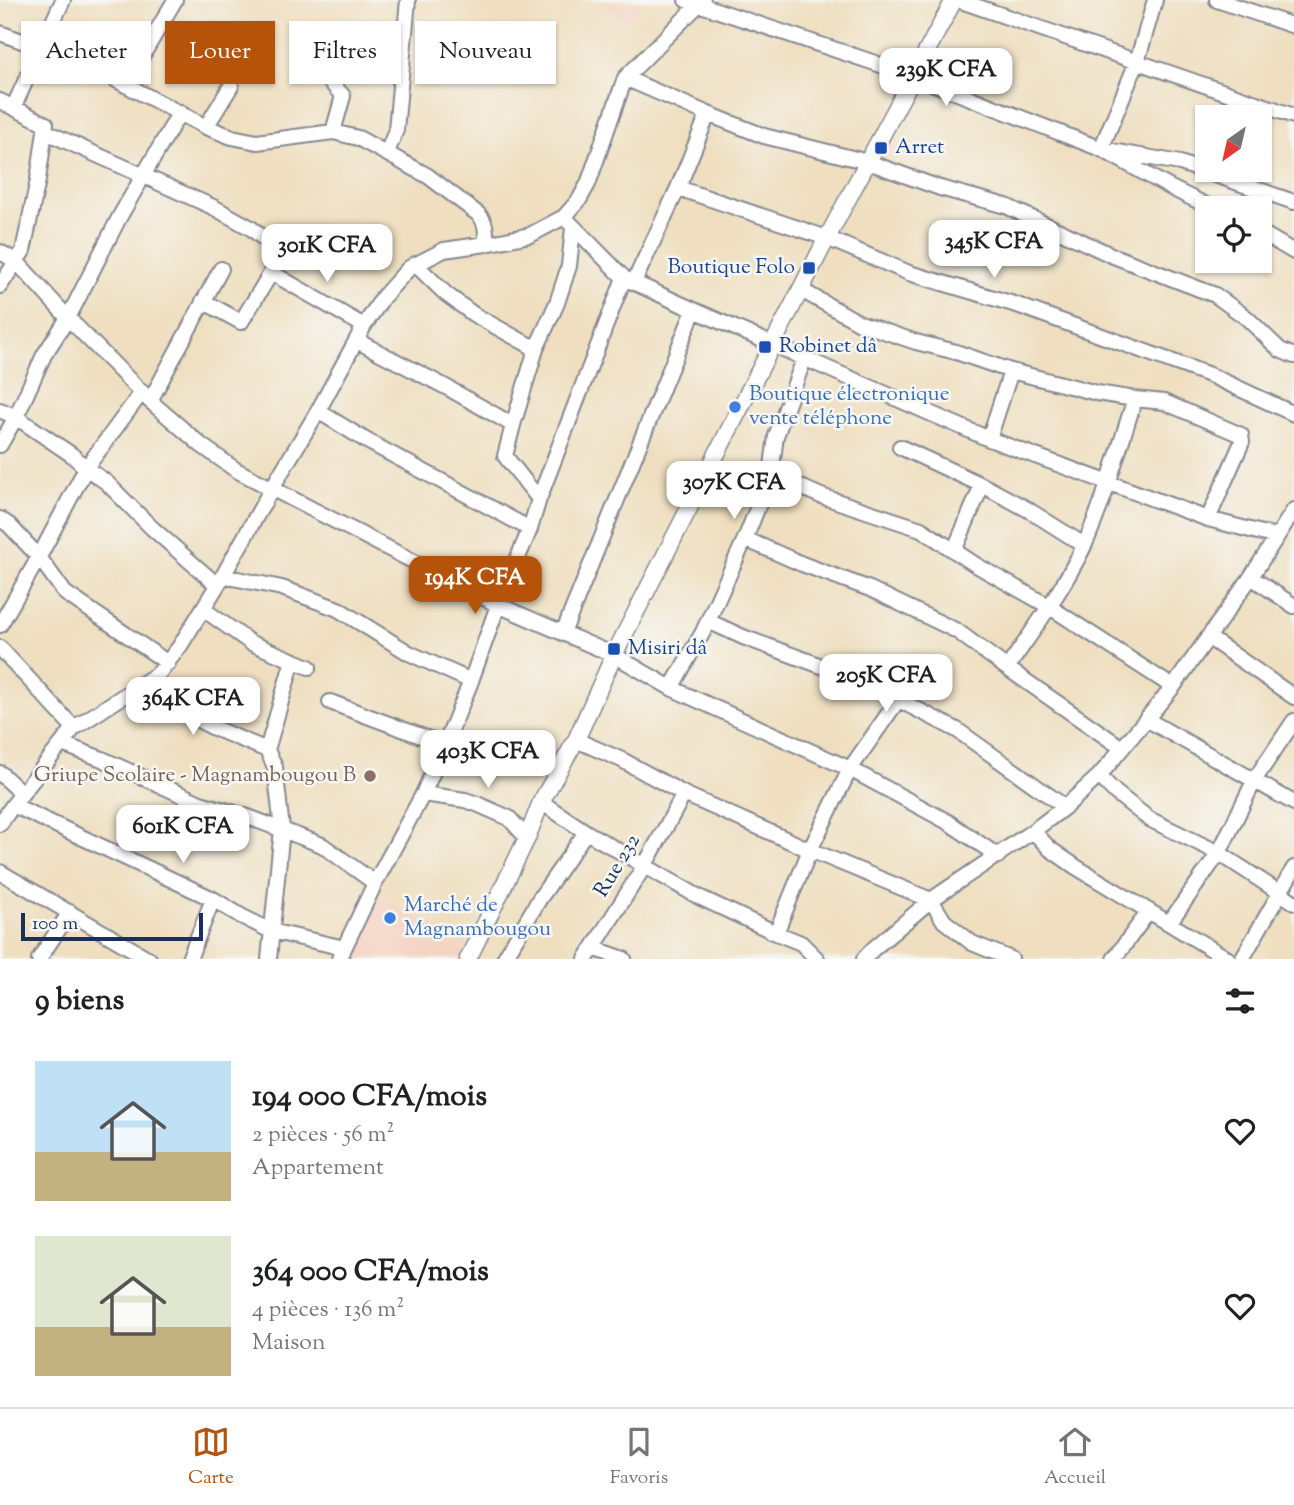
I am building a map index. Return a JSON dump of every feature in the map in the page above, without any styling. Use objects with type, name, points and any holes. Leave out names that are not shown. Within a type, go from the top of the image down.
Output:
[{"type":"street","points":[[53,21],[63,0]]},
{"type":"street","points":[[175,0],[125,85],[232,138],[257,142],[333,132],[358,138],[428,176],[483,219],[486,225],[486,244]]},
{"type":"street","points":[[387,153],[396,130],[408,0]]},
{"type":"street","points":[[468,959],[527,838],[541,802],[576,740],[614,655],[827,238],[956,0],[1294,116]]},
{"type":"street","points":[[1101,149],[1137,62],[1155,0]]},
{"type":"street","points":[[1217,0],[1294,26]]},
{"type":"street","points":[[539,499],[505,456],[536,349],[557,303],[569,266],[568,223],[588,184],[625,78],[693,1],[914,76],[1101,149],[1195,200]]},
{"type":"street","points":[[0,33],[21,41]]},
{"type":"street","points":[[625,78],[764,136],[868,162],[940,188],[1006,206],[1111,255],[1215,295],[1247,318],[1280,350],[1294,356]]},
{"type":"street","points":[[0,286],[23,251],[46,132],[46,124],[7,103],[21,80]]},
{"type":"street","points":[[332,84],[343,96],[333,132]]},
{"type":"street","points":[[206,127],[231,86]]},
{"type":"street","points":[[0,445],[44,355],[68,318],[120,216],[180,113]]},
{"type":"street","points":[[0,773],[18,799],[271,931],[342,953],[374,883],[423,794],[445,745],[530,529],[539,499],[629,280],[678,188],[708,114]]},
{"type":"street","points":[[46,132],[213,207],[251,228],[276,249],[279,260],[241,322],[203,302]]},
{"type":"street","points":[[1101,149],[1180,163],[1294,202]]},
{"type":"street","points":[[678,188],[827,238],[909,273],[1017,305],[1212,376],[1294,414]]},
{"type":"street","points":[[0,824],[75,728],[159,673],[180,646],[383,296],[409,268],[444,250],[530,235],[568,223]]},
{"type":"street","points":[[568,223],[629,280],[804,359],[989,439],[1208,519],[1277,537]]},
{"type":"street","points":[[1272,239],[1294,253]]},
{"type":"street","points":[[0,252],[16,261],[146,397],[209,451],[236,470],[498,605],[614,655],[671,688],[850,769],[948,822],[998,856]]},
{"type":"street","points":[[415,264],[473,314],[536,349]]},
{"type":"street","points":[[0,625],[86,468],[146,397],[221,269]]},
{"type":"street","points":[[272,273],[365,326]]},
{"type":"street","points":[[801,290],[860,323],[1011,371],[1097,393],[1164,402],[1241,436],[1242,442],[1208,519]]},
{"type":"street","points":[[564,632],[694,310]]},
{"type":"street","points":[[357,341],[513,425]]},
{"type":"street","points":[[671,688],[704,632],[745,539],[771,474],[776,436],[804,359]]},
{"type":"street","points":[[989,439],[1011,371]]},
{"type":"street","points":[[1007,668],[1050,607],[1084,545],[1135,400]]},
{"type":"street","points":[[0,410],[16,417],[72,455],[106,482],[152,528],[220,580],[282,588],[338,609],[409,653],[471,681]]},
{"type":"street","points":[[318,411],[388,453],[530,529]]},
{"type":"street","points":[[900,447],[982,485],[1027,509],[1084,545]]},
{"type":"street","points":[[771,474],[821,496],[921,529],[976,565],[1050,607],[1174,687]]},
{"type":"street","points":[[954,551],[982,485]]},
{"type":"street","points":[[864,959],[932,901],[1065,807],[1098,776],[1174,687],[1292,516]]},
{"type":"street","points":[[0,519],[39,557],[65,593],[167,663]]},
{"type":"street","points":[[745,539],[870,589],[957,631],[1122,748]]},
{"type":"street","points":[[1251,577],[1294,606]]},
{"type":"street","points":[[203,609],[251,643],[309,667]]},
{"type":"street","points":[[708,621],[743,637],[862,681],[957,730],[1065,807]]},
{"type":"street","points":[[1208,637],[1294,698]]},
{"type":"street","points":[[0,648],[75,728]]},
{"type":"street","points":[[269,959],[282,829],[275,767],[267,750],[293,660]]},
{"type":"street","points":[[136,688],[214,728],[267,750]]},
{"type":"street","points":[[776,933],[810,850],[850,769],[898,700]]},
{"type":"street","points":[[330,702],[445,745]]},
{"type":"street","points":[[1146,719],[1294,803]]},
{"type":"street","points":[[1169,923],[1219,853],[1255,779],[1294,721]]},
{"type":"street","points":[[576,740],[622,760],[684,794],[932,901],[944,921],[972,943],[1011,959]]},
{"type":"street","points":[[62,744],[200,803],[282,829],[322,845],[374,883]]},
{"type":"street","points":[[1098,776],[1149,819],[1219,853],[1294,902]]},
{"type":"street","points":[[423,794],[477,804],[509,818],[527,838]]},
{"type":"street","name":"Rue 232","points":[[589,953],[645,865],[684,794]]},
{"type":"street","points":[[541,802],[586,832],[699,897],[801,943],[817,959]]},
{"type":"street","points":[[1033,831],[1058,855],[1228,959]]},
{"type":"street","points":[[504,959],[540,898],[586,832]]},
{"type":"street","points":[[1242,959],[1294,868]]},
{"type":"street","points":[[0,872],[149,959]]},
{"type":"street","points":[[189,959],[213,899]]},
{"type":"street","points":[[1114,959],[1149,911]]},
{"type":"street","points":[[39,959],[70,912]]},
{"type":"street","points":[[589,953],[624,959]]},
{"type":"shaded area","points":[[597,0],[644,0],[627,22]]},
{"type":"shaded area","name":"Marché de Magnambougou","points":[[372,893],[469,944],[462,959],[340,959]]},
{"type":"place","name":"Arret","points":[[881,148]]},
{"type":"place","name":"Boutique Folo","points":[[809,268]]},
{"type":"place","name":"Robinet dâ","points":[[765,347]]},
{"type":"place","name":"Boutique électronique vente téléphone","points":[[735,407]]},
{"type":"place","name":"Misiri dâ","points":[[614,649]]},
{"type":"place","name":"Griupe Scolaire - Magnambougou B","points":[[370,776]]},
{"type":"place","name":"Marché de Magnambougou","points":[[390,918]]}]
